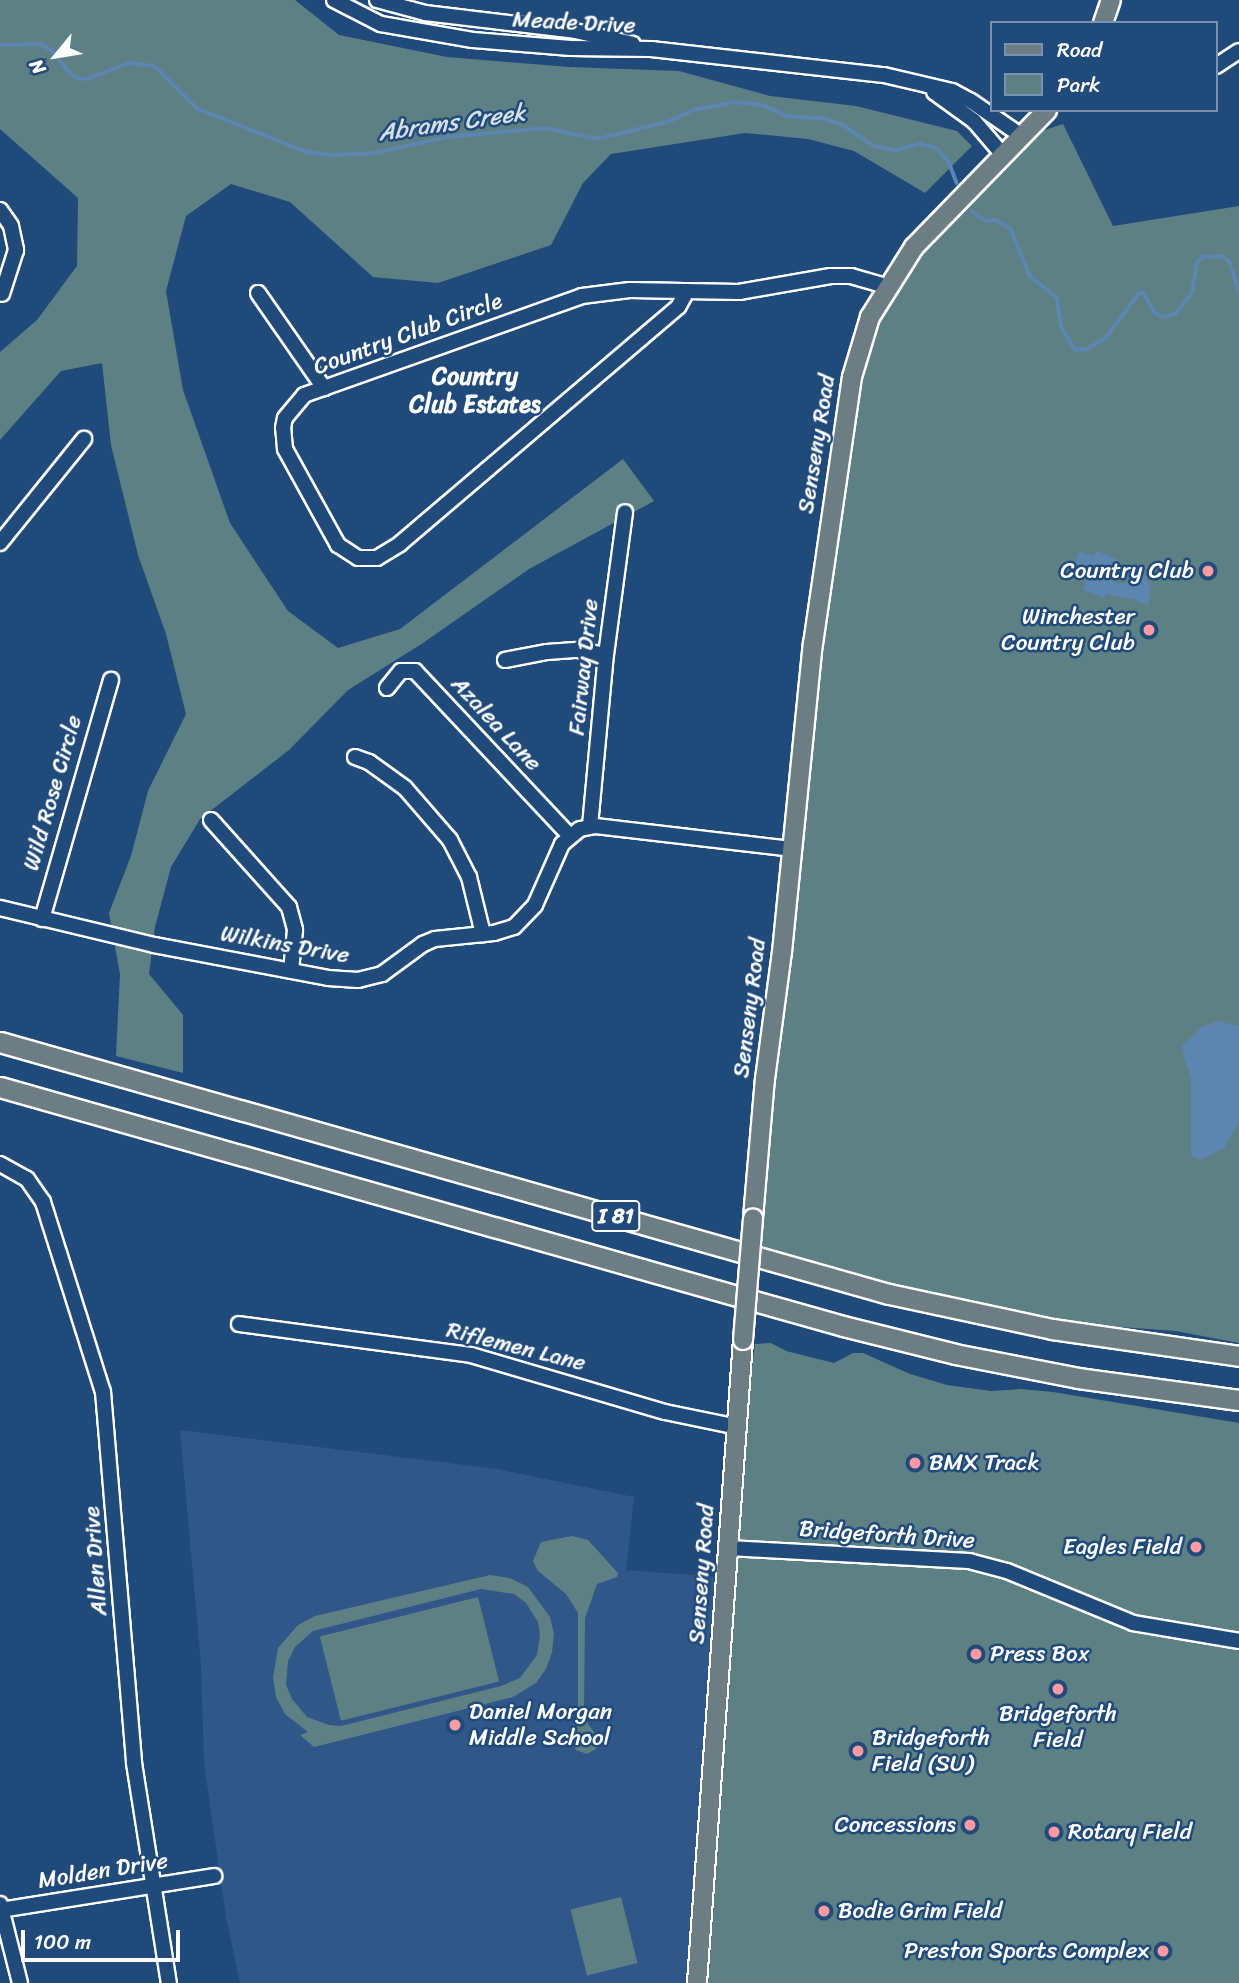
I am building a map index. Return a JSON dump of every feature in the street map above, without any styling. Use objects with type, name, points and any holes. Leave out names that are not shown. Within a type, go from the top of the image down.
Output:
[{"type":"highway","name":"I 81","points":[[0,1042],[889,1294],[1065,1331],[1239,1356]]},
{"type":"highway","name":"I 81","points":[[0,1087],[855,1329],[955,1354],[1078,1378],[1239,1400]]},
{"type":"main road","points":[[1104,21],[1111,0]]},
{"type":"main road","name":"Senseny Road","points":[[697,1983],[743,1340],[765,1079],[793,849],[813,644],[845,411],[866,329],[887,286],[926,232],[1045,112]]},
{"type":"street","name":"Meade Drive","points":[[334,0],[382,24],[451,37],[571,48],[651,49],[884,75],[938,87],[971,101],[1023,136]]},
{"type":"street","name":"Meade Drive","points":[[377,0],[425,13],[575,30],[651,49]]},
{"type":"street","points":[[1218,65],[1239,51]]},
{"type":"street","name":"Meade Drive","points":[[917,83],[958,107],[989,136],[1003,155]]},
{"type":"street","points":[[0,209],[11,226],[16,250],[2,294]]},
{"type":"street","name":"Country Club Circle","points":[[687,291],[678,307],[648,333],[400,544],[377,558],[358,558],[338,545],[285,449],[283,428],[290,409],[304,396],[582,296],[630,290],[759,290],[831,275],[852,276],[887,286]]},
{"type":"street","points":[[258,293],[324,388]]},
{"type":"street","points":[[0,543],[84,439]]},
{"type":"street","name":"Fairway Drive","points":[[590,827],[606,655],[625,512]]},
{"type":"street","points":[[505,660],[547,652],[578,650],[606,655]]},
{"type":"street","name":"Azalea Lane","points":[[387,688],[401,671],[415,671],[570,836]]},
{"type":"street","name":"Wild Rose Circle","points":[[42,919],[111,681]]},
{"type":"street","points":[[355,757],[369,762],[405,788],[450,840],[469,877],[483,934]]},
{"type":"street","points":[[211,820],[289,907],[295,930],[291,971]]},
{"type":"street","points":[[570,836],[590,827],[793,849]]},
{"type":"street","name":"Wilkins Drive","points":[[0,908],[291,971],[345,980],[370,978],[391,969],[423,944],[435,939],[483,934],[514,927],[530,913],[559,849],[570,836]]},
{"type":"street","name":"Allen Drive","points":[[0,1164],[27,1179],[43,1202],[103,1392],[115,1506],[134,1763],[169,1983]]},
{"type":"street","name":"Riflemen Lane","points":[[239,1324],[471,1355],[665,1412],[738,1427]]},
{"type":"street","name":"Bridgeforth Drive","points":[[728,1548],[969,1561],[1007,1571],[1133,1623],[1239,1641]]},
{"type":"street","name":"Molden Drive","points":[[0,1908],[214,1876]]},
{"type":"street","points":[[0,1908],[20,1983]]},
{"type":"shaded area","points":[[1079,551],[1094,556],[1096,551],[1117,559],[1109,580],[1119,584],[1131,581],[1141,568],[1151,588],[1148,606],[1136,600],[1106,594],[1105,598],[1083,590],[1090,570],[1075,564]]},
{"type":"shaded area","points":[[1218,1021],[1239,1026],[1239,1122],[1224,1148],[1200,1160],[1191,1155],[1191,1079],[1182,1050],[1183,1045],[1203,1026]]},
{"type":"shaded area","name":"Daniel Morgan Middle School","points":[[180,1430],[497,1469],[634,1497],[626,1570],[719,1577],[689,1983],[240,1983],[226,1917],[204,1763],[201,1664]]},
{"type":"green space","points":[[0,0],[295,0],[339,35],[447,57],[569,67],[679,71],[770,96],[856,106],[957,131],[972,146],[925,193],[854,151],[808,139],[745,133],[611,154],[583,183],[551,245],[438,283],[373,277],[290,202],[231,184],[186,216],[166,291],[183,390],[230,523],[288,611],[338,648],[400,629],[623,459],[654,501],[529,569],[423,643],[348,690],[289,750],[200,819],[171,867],[155,927],[149,974],[183,1015],[183,1073],[116,1056],[120,974],[109,913],[131,856],[148,791],[186,714],[166,634],[138,555],[111,445],[102,363],[61,371],[0,440],[0,352],[37,320],[77,266],[78,198],[0,129]]},
{"type":"green space","name":"Winchester Country Club","points":[[1063,124],[1113,226],[1239,206],[1239,1343],[1176,1331],[997,1318],[751,1254],[765,1079],[858,353],[914,247],[1023,137]]},
{"type":"green space","points":[[771,1343],[786,1351],[834,1363],[853,1353],[863,1353],[910,1374],[947,1385],[991,1391],[1021,1389],[1053,1392],[1239,1423],[1239,1983],[708,1983],[752,1367],[755,1344]]},
{"type":"green space","points":[[572,1536],[588,1540],[618,1573],[617,1577],[597,1584],[585,1618],[584,1711],[588,1724],[601,1741],[596,1749],[587,1754],[576,1750],[568,1735],[578,1715],[578,1613],[566,1594],[538,1571],[533,1561],[541,1542]]},
{"type":"green space","points":[[490,1575],[510,1578],[528,1587],[550,1617],[554,1634],[552,1652],[546,1669],[536,1683],[513,1697],[314,1747],[300,1735],[308,1732],[285,1714],[276,1697],[273,1677],[278,1648],[298,1625],[315,1616]],"holes":[[[481,1589],[514,1594],[526,1603],[538,1622],[540,1635],[537,1655],[520,1678],[501,1686],[341,1726],[329,1725],[307,1717],[292,1699],[286,1685],[288,1661],[295,1647],[313,1631]]]},
{"type":"green space","points":[[478,1597],[499,1681],[341,1721],[320,1636]]},
{"type":"green space","points":[[621,1897],[637,1963],[587,1976],[571,1910]]},
{"type":"waterway","name":"Abrams Creek","points":[[0,45],[41,44],[51,50],[71,74],[80,79],[90,78],[129,63],[155,66],[198,109],[307,152],[333,155],[375,153],[447,137],[546,128],[602,138],[670,121],[694,110],[735,102],[763,105],[787,116],[826,119],[843,125],[874,146],[896,150],[920,144],[938,149],[949,162],[957,183]]},
{"type":"waterway","name":"Abrams Creek","points":[[972,211],[987,221],[996,220],[1011,229],[1030,276],[1057,298],[1062,328],[1076,350],[1087,349],[1106,338],[1139,293],[1144,293],[1155,313],[1163,317],[1175,314],[1192,293],[1197,263],[1203,257],[1223,256],[1230,262],[1239,291]]},
{"type":"place","name":"Country Club","points":[[1208,571]]},
{"type":"place","name":"Winchester Country Club","points":[[1149,630]]},
{"type":"place","name":"BMX Track","points":[[915,1463]]},
{"type":"place","name":"Eagles Field","points":[[1196,1547]]},
{"type":"place","name":"Press Box","points":[[976,1654]]},
{"type":"place","name":"Bridgeforth Field","points":[[1058,1689]]},
{"type":"place","name":"Daniel Morgan Middle School","points":[[455,1725]]},
{"type":"place","name":"Bridgeforth Field (SU)","points":[[858,1751]]},
{"type":"place","name":"Concessions","points":[[970,1825]]},
{"type":"place","name":"Rotary Field","points":[[1054,1832]]},
{"type":"place","name":"Bodie Grim Field","points":[[824,1911]]},
{"type":"place","name":"Preston Sports Complex","points":[[1163,1951]]},
{"type":"district","name":"Country Club Estates","points":[[475,391]]}]
